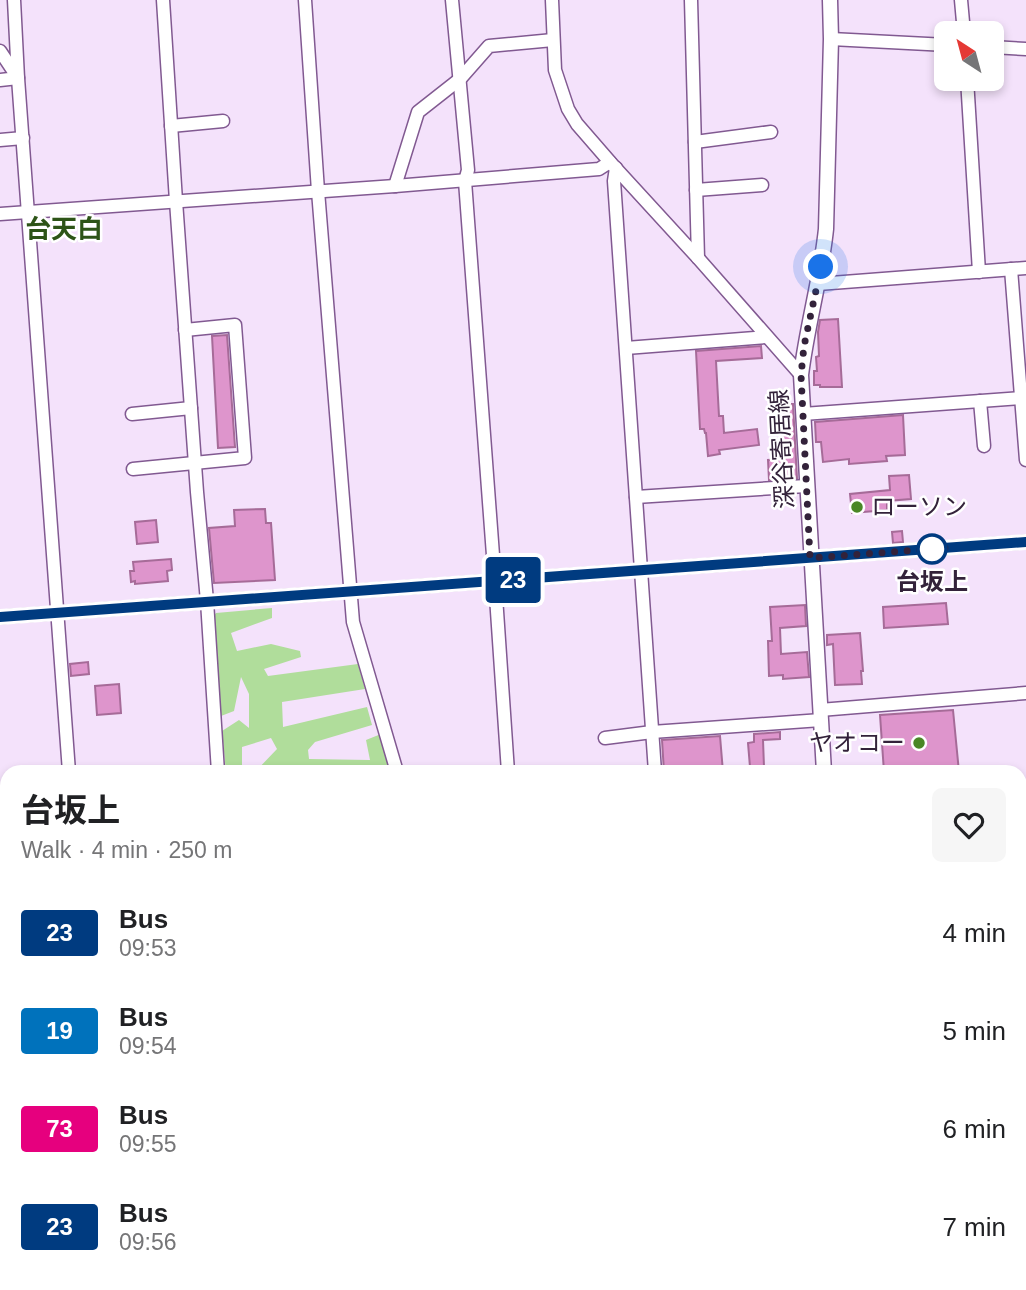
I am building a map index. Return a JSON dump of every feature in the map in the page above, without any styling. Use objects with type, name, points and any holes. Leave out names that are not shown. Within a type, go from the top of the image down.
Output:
[{"type":"main road","name":"深谷寄居線","points":[[824,765],[801,375],[826,229],[830,0]]},
{"type":"street","points":[[14,0],[69,765]]},
{"type":"street","points":[[163,0],[218,765]]},
{"type":"street","points":[[304,0],[349,592],[353,622],[395,765]]},
{"type":"street","points":[[452,0],[468,170],[465,181],[508,765]]},
{"type":"street","points":[[552,0],[555,70],[568,108],[578,124],[801,375]]},
{"type":"street","points":[[691,0],[698,258]]},
{"type":"street","points":[[961,0],[963,21]]},
{"type":"street","points":[[831,39],[934,44]]},
{"type":"street","points":[[395,186],[418,112],[460,79],[489,46],[554,40]]},
{"type":"street","points":[[1004,48],[1026,49]]},
{"type":"street","points":[[0,51],[19,78]]},
{"type":"street","points":[[0,80],[19,78]]},
{"type":"street","points":[[968,91],[979,272]]},
{"type":"street","points":[[171,126],[223,121]]},
{"type":"street","points":[[695,142],[771,132]]},
{"type":"street","points":[[0,140],[23,138]]},
{"type":"street","points":[[0,214],[465,181],[599,169],[613,165]]},
{"type":"street","points":[[613,165],[654,765]]},
{"type":"street","points":[[696,190],[762,185]]},
{"type":"street","points":[[818,284],[1026,268]]},
{"type":"street","points":[[1011,269],[1026,460]]},
{"type":"street","points":[[133,470],[245,458],[236,325],[185,330]]},
{"type":"street","points":[[626,348],[766,337]]},
{"type":"street","points":[[803,414],[1021,398]]},
{"type":"street","points":[[980,401],[984,446]]},
{"type":"street","points":[[132,414],[191,408]]},
{"type":"street","points":[[636,497],[806,486]]},
{"type":"street","points":[[0,617],[1026,542]]},
{"type":"street","points":[[605,738],[1026,693]]},
{"type":"green space","points":[[272,608],[272,618],[231,633],[237,651],[271,644],[300,651],[301,657],[264,669],[268,676],[358,664],[365,689],[282,702],[283,727],[367,707],[372,725],[315,742],[308,750],[309,759],[370,760],[366,740],[381,734],[389,765],[262,765],[277,749],[271,738],[242,747],[242,765],[225,765],[222,731],[239,720],[249,728],[249,694],[241,677],[234,711],[221,716],[212,618],[216,613]]},
{"type":"building","points":[[838,319],[842,387],[820,387],[814,385],[814,371],[817,371],[816,357],[819,356],[820,320]]},
{"type":"building","points":[[227,335],[235,447],[218,448],[212,336]]},
{"type":"building","points":[[761,346],[762,358],[716,361],[719,416],[723,416],[724,433],[757,429],[759,445],[719,450],[720,454],[708,456],[706,433],[704,429],[700,429],[696,351]]},
{"type":"building","points":[[783,404],[793,404],[797,478],[769,480],[768,460],[784,459],[781,425],[785,425]]},
{"type":"building","points":[[903,415],[905,455],[886,456],[887,461],[849,464],[849,459],[823,462],[821,442],[816,442],[815,422]]},
{"type":"building","points":[[909,475],[911,499],[887,501],[887,510],[852,513],[850,494],[890,490],[889,476]]},
{"type":"building","points":[[265,509],[266,523],[271,523],[275,580],[214,583],[209,528],[235,526],[234,510]]},
{"type":"building","points":[[156,520],[158,542],[137,544],[135,522]]},
{"type":"building","points":[[902,531],[903,542],[893,543],[892,532]]},
{"type":"building","points":[[171,559],[172,570],[167,571],[168,581],[135,584],[135,581],[131,582],[133,562]]},
{"type":"building","points":[[946,603],[948,624],[884,628],[883,607]]},
{"type":"building","points":[[805,605],[806,626],[780,628],[781,654],[807,652],[809,677],[783,679],[783,675],[769,676],[768,641],[772,641],[770,607]]},
{"type":"building","points":[[860,633],[862,684],[835,685],[833,644],[827,645],[827,635]]},
{"type":"building","points":[[88,662],[89,674],[71,676],[70,664]]},
{"type":"building","points":[[119,684],[121,713],[97,715],[95,686]]},
{"type":"building","name":"ヤオコー","points":[[953,710],[958,765],[884,765],[880,715]]},
{"type":"building","points":[[780,732],[780,739],[763,740],[764,765],[750,765],[748,743],[754,742],[754,734]]},
{"type":"building","points":[[720,736],[722,765],[664,765],[662,740]]},
{"type":"bus line","name":"23","points":[[0,617],[1026,542]]},
{"type":"place","name":"ローソン","points":[[857,507]]},
{"type":"place","name":"台坂上","points":[[932,549]]},
{"type":"place","name":"ヤオコー","points":[[919,743]]},
{"type":"district","name":"台天白","points":[[64,229]]},
{"type":"route","points":[[821,267],[804,346],[801,375],[810,558],[945,548],[932,549]]}]
